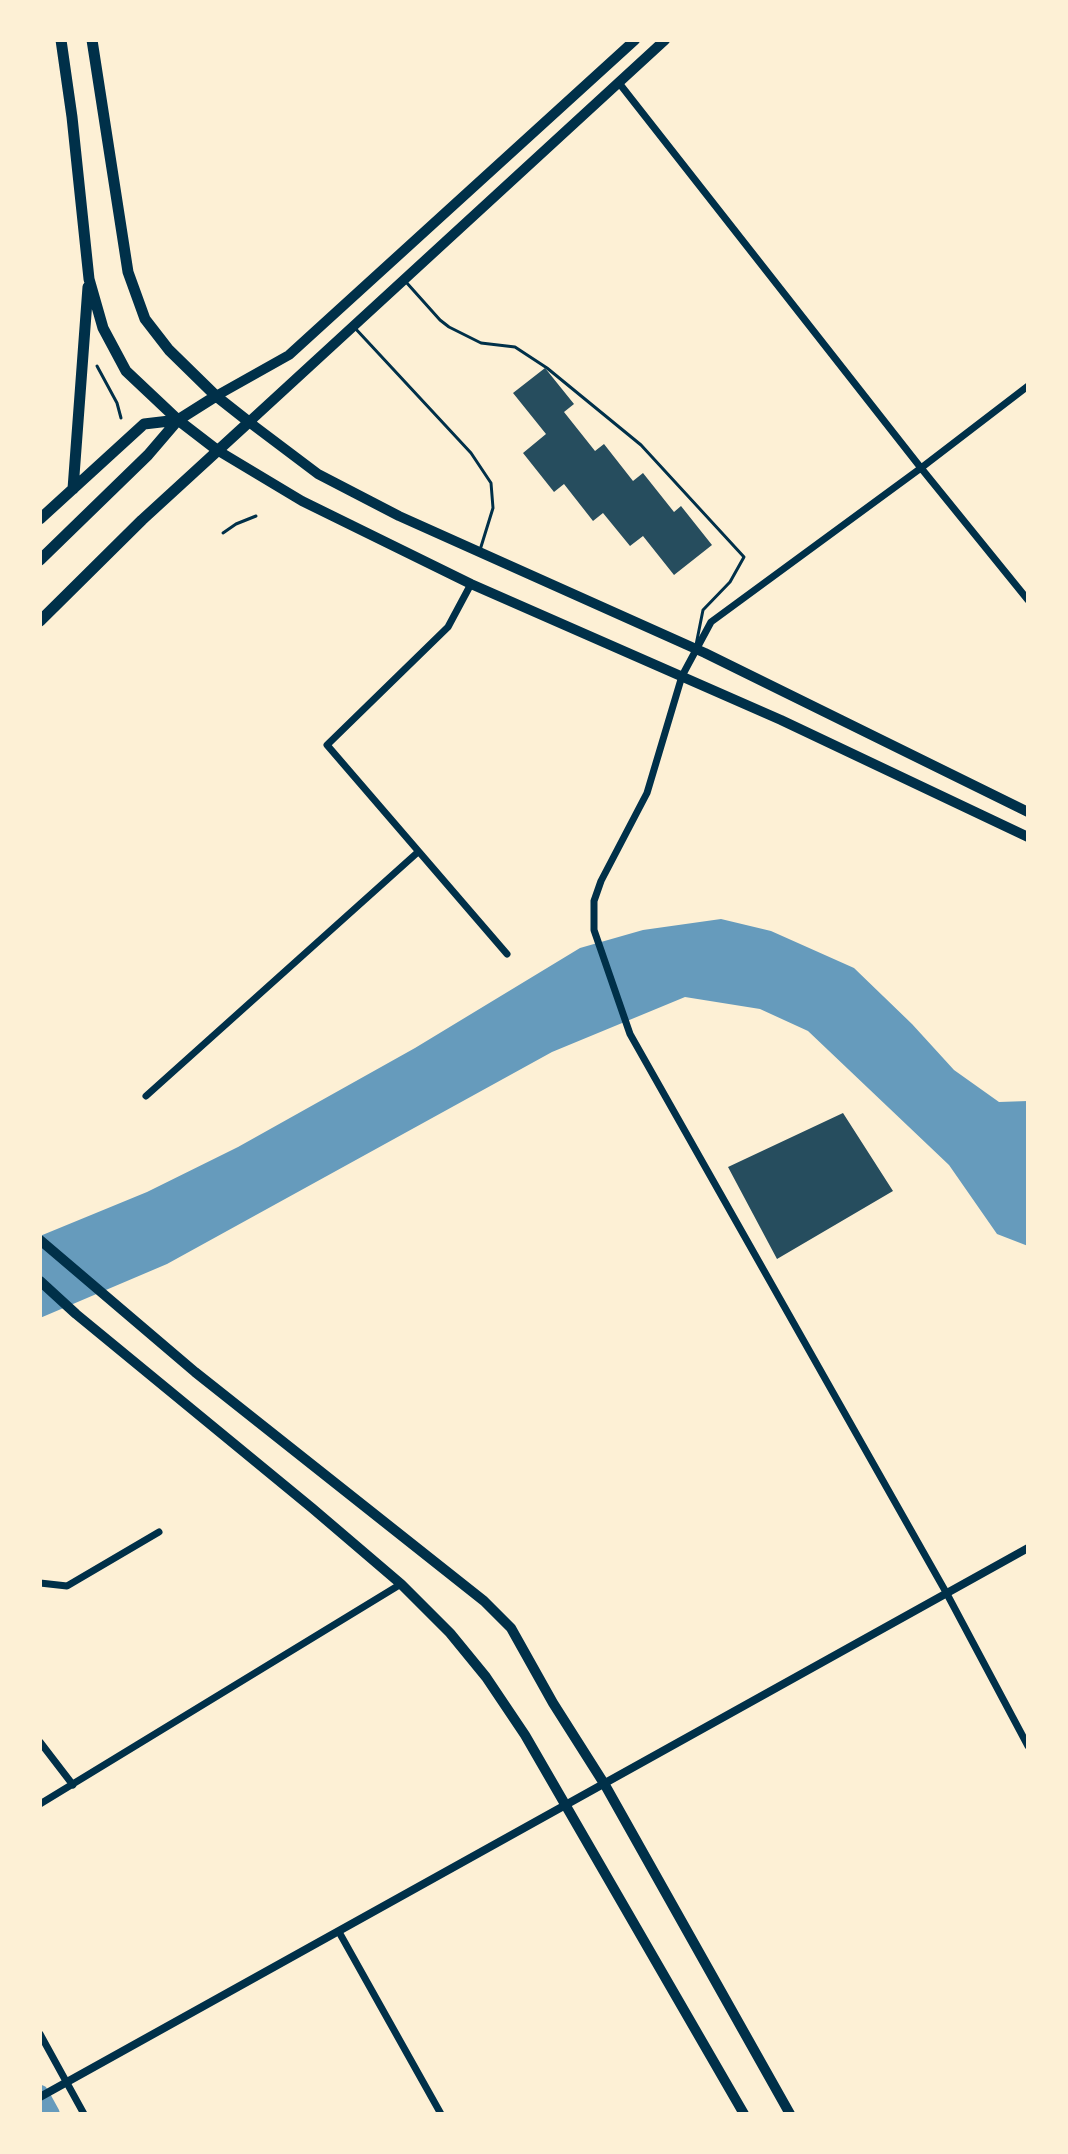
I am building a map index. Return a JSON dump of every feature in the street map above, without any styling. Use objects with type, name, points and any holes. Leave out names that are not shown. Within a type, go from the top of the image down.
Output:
[{"type":"main road","points":[[61,40],[89,279],[103,328],[126,371],[178,420],[217,450],[302,501],[471,584],[682,676],[1028,837]]},
{"type":"main road","points":[[92,40],[128,272],[145,319],[169,350],[216,396],[318,474],[479,553],[695,649],[1028,812]]},
{"type":"main road","points":[[40,560],[148,455],[178,420],[289,355],[635,40]]},
{"type":"main road","points":[[40,621],[217,450],[665,40]]},
{"type":"main road","points":[[73,489],[89,279]]},
{"type":"main road","points":[[40,519],[144,424],[178,420]]},
{"type":"main road","points":[[40,1240],[277,1440],[484,1601],[511,1628],[553,1703],[605,1785],[790,2114]]},
{"type":"main road","points":[[40,1281],[401,1584],[450,1633],[486,1677],[525,1735],[744,2114]]},
{"type":"street","points":[[619,83],[1028,600]]},
{"type":"street","points":[[1028,386],[711,622],[682,676],[647,793],[601,881],[594,901],[594,930],[630,1034],[947,1594],[1028,1746]]},
{"type":"street","points":[[471,584],[448,627],[327,745],[507,954]]},
{"type":"street","points":[[146,1096],[418,852]]},
{"type":"street","points":[[40,1583],[67,1586],[159,1532]]},
{"type":"street","points":[[40,2097],[1028,1548]]},
{"type":"street","points":[[40,1804],[401,1584]]},
{"type":"street","points":[[40,1742],[73,1785]]},
{"type":"street","points":[[339,1932],[441,2114]]},
{"type":"street","points":[[40,2034],[63,2085],[84,2114]]},
{"type":"lane","points":[[405,281],[449,327],[481,343],[515,347],[547,368],[641,445],[744,557],[730,582],[703,610],[695,649]]},
{"type":"lane","points":[[354,327],[471,453],[491,483],[493,508],[479,553]]},
{"type":"path","points":[[97,366],[117,403],[121,418]]},
{"type":"path","points":[[223,533],[256,516]]},
{"type":"water","points":[[721,919],[771,931],[854,968],[954,1070],[999,1102],[1028,1101],[1028,1246],[997,1234],[949,1165],[808,1031],[760,1009],[685,997],[552,1052],[167,1264],[40,1318],[40,1236],[147,1192],[238,1147],[415,1048],[580,948],[643,930]]},
{"type":"building","points":[[545,368],[574,404],[564,412],[595,451],[604,444],[633,481],[643,473],[674,512],[681,506],[712,545],[674,575],[643,536],[630,546],[603,513],[593,521],[564,484],[554,492],[523,453],[546,434],[513,393]]},
{"type":"building","points":[[843,1113],[893,1191],[777,1259],[728,1167]]},
{"type":"waterway","points":[[40,2094],[51,2114]]}]
